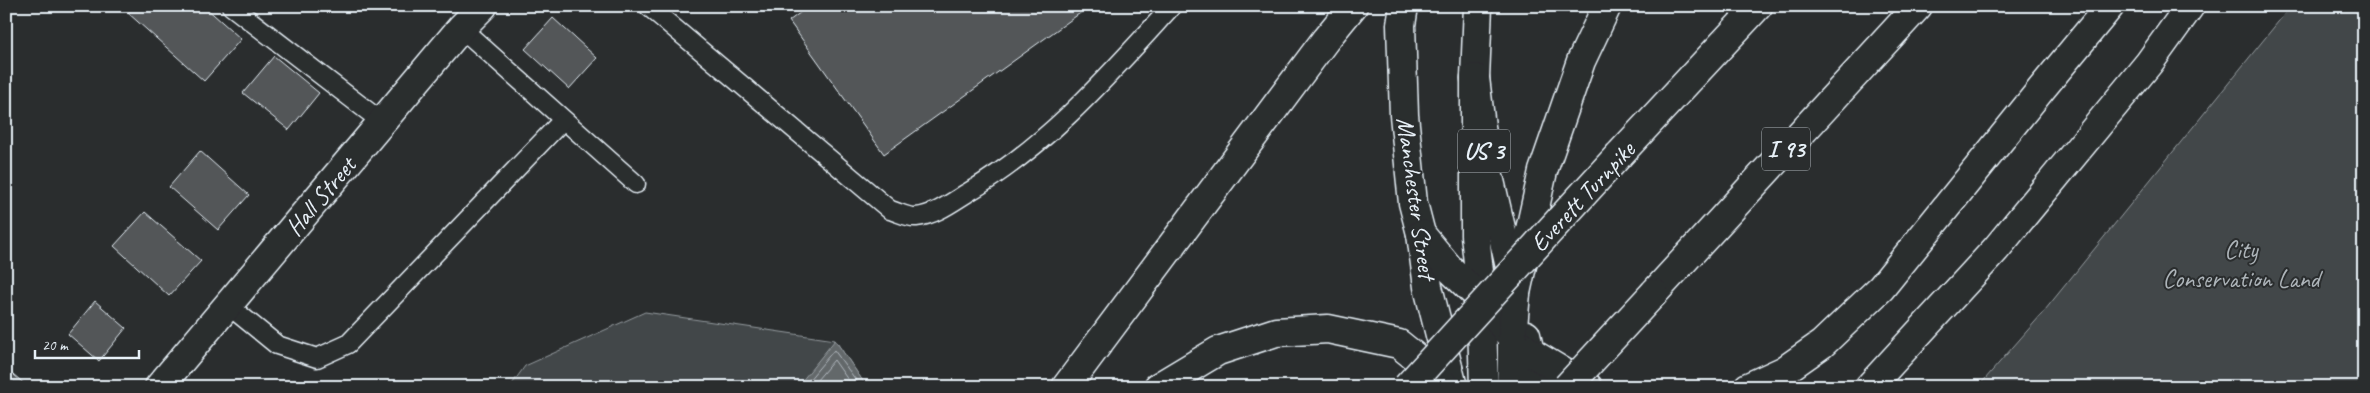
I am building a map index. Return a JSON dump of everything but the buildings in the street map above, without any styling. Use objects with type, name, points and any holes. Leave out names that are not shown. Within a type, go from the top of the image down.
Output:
[{"type":"main road","name":"Hall Street","points":[[159,387],[461,28],[483,6]]},
{"type":"main road","points":[[1066,387],[1326,38],[1353,6]]},
{"type":"main road","name":"Manchester Street","points":[[1404,6],[1402,24],[1404,116],[1413,203],[1421,234],[1428,287],[1453,387]]},
{"type":"main road","name":"US 3","points":[[1478,6],[1475,78],[1485,159],[1516,293]]},
{"type":"main road","points":[[1538,387],[1521,345],[1516,293],[1543,171],[1581,61],[1607,6]]},
{"type":"main road","name":"Everett Turnpike","points":[[1407,387],[1758,6]]},
{"type":"main road","name":"I 93","points":[[1567,387],[1918,6]]},
{"type":"main road","points":[[1748,387],[1785,370],[1822,344],[1881,288],[2042,87],[2110,6]]},
{"type":"main road","points":[[1869,387],[1996,250],[2149,63],[2190,6]]},
{"type":"main road","points":[[1475,78],[1474,235],[1481,299],[1484,387]]},
{"type":"main road","points":[[1421,234],[1449,268],[1481,299],[1521,345],[1588,387]]},
{"type":"main road","points":[[1158,387],[1218,351],[1276,332],[1328,329],[1399,344],[1430,369],[1446,387]]},
{"type":"main road","points":[[1512,387],[1521,345]]},
{"type":"lane","points":[[231,6],[382,122]]},
{"type":"lane","points":[[648,6],[890,210],[914,217],[937,211],[978,187],[1018,160],[1050,134],[1080,106],[1172,6]]},
{"type":"lane","points":[[461,28],[636,184]]},
{"type":"lane","points":[[228,305],[277,345],[285,348],[317,358],[348,344],[563,120]]},
{"type":"green space","name":"City Conservation Land","points":[[2291,6],[2364,6],[2364,387],[1978,387],[2041,315]]},
{"type":"green space","points":[[645,312],[835,340],[867,387],[510,387],[525,366]]},
{"type":"water","points":[[835,340],[867,387],[797,387]]}]
